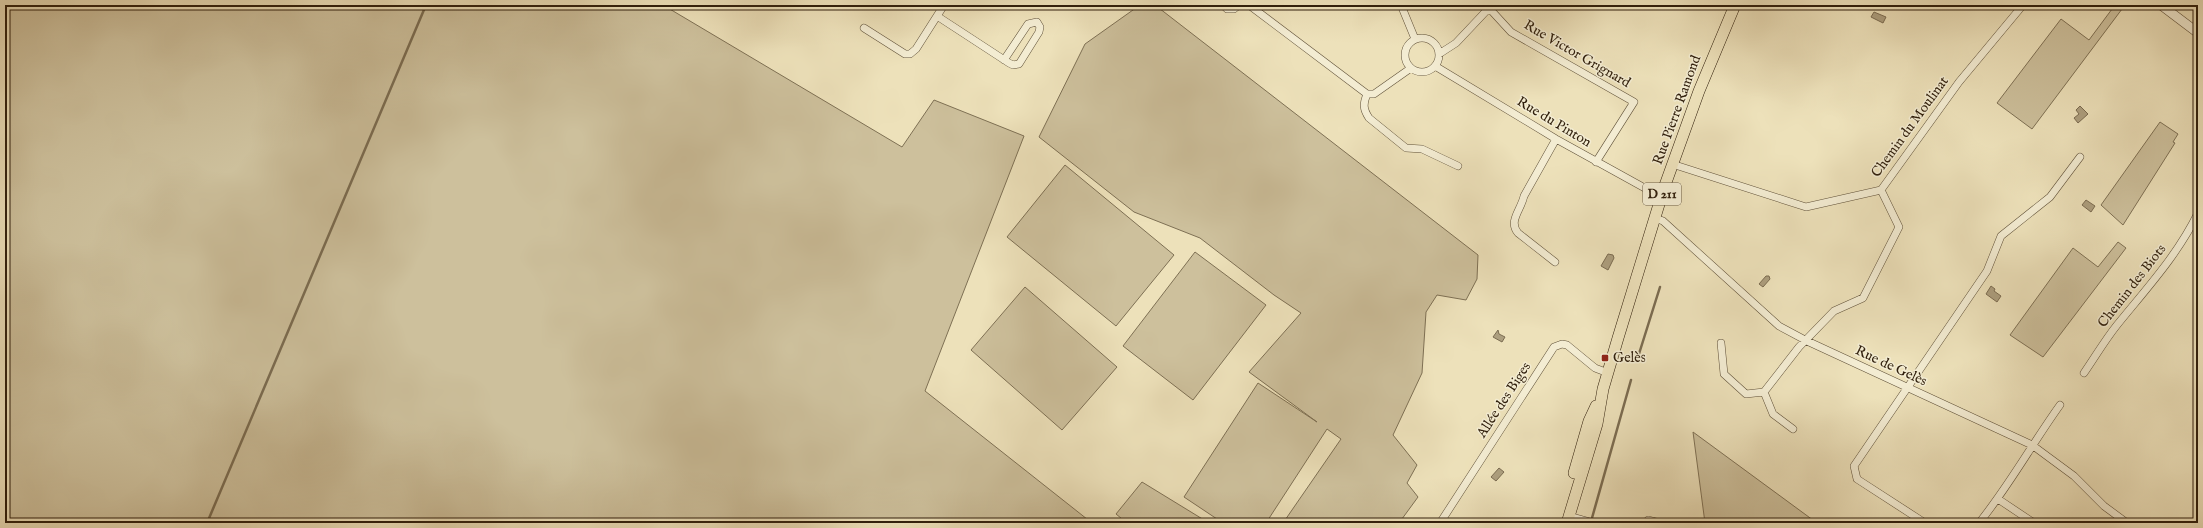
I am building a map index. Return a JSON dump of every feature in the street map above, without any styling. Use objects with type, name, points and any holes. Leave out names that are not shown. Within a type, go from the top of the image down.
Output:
[{"type":"main road","name":"Rue Pierre Ramond","points":[[1560,523],[1589,421],[1603,389],[1654,218],[1672,164],[1704,78],[1735,5]]},
{"type":"main road","name":"Rue Pierre Ramond","points":[[1568,519],[1597,424],[1603,389]]},
{"type":"street","points":[[864,28],[905,54],[910,54],[916,49],[944,5]]},
{"type":"street","points":[[1222,5],[1227,9],[1234,9],[1240,5]]},
{"type":"street","points":[[1250,5],[1367,94],[1374,94],[1411,68]]},
{"type":"street","points":[[1401,5],[1415,39]]},
{"type":"street","name":"Chemin du Moulinat","points":[[1672,164],[1806,207],[1881,190],[1959,82],[2023,5]]},
{"type":"street","points":[[2161,5],[2198,33]]},
{"type":"street","name":"Rue Victor Grignard","points":[[1439,54],[1456,43],[1492,7],[1511,32],[1634,102],[1596,162]]},
{"type":"street","points":[[937,16],[1004,60],[1013,65],[1019,64],[1039,32],[1040,27],[1037,22],[1028,24],[1004,60]]},
{"type":"street","points":[[1424,38],[1433,41],[1439,54],[1435,66],[1425,72],[1420,72],[1411,68],[1406,63],[1405,52],[1410,42],[1415,39],[1424,38]]},
{"type":"street","name":"Rue du Pinton","points":[[1435,66],[1556,139],[1661,197]]},
{"type":"street","points":[[1367,94],[1363,104],[1369,118],[1406,148],[1422,149],[1458,166]]},
{"type":"street","points":[[1555,262],[1518,233],[1514,227],[1513,221],[1522,206],[1524,196],[1556,139]]},
{"type":"street","points":[[1925,523],[1856,479],[1854,466],[1987,271],[2002,236],[2050,197],[2080,157]]},
{"type":"street","points":[[1721,343],[1724,374],[1746,394],[1764,392],[1799,347],[1834,311],[1863,298],[1899,227],[1881,190]]},
{"type":"street","name":"Chemin des Biots","points":[[2084,373],[2116,326],[2163,271],[2190,230],[2198,214]]},
{"type":"street","name":"Rue de Gelès","points":[[1654,218],[1663,221],[1779,326],[1806,341],[2032,445],[2074,476],[2104,506],[2127,523]]},
{"type":"street","name":"Allée des Biges","points":[[1444,522],[1554,347],[1562,344],[1567,345],[1595,368],[1608,373]]},
{"type":"street","points":[[1764,392],[1772,414],[1793,430]]},
{"type":"street","points":[[1979,523],[1998,499],[2032,445],[2060,406]]},
{"type":"street","points":[[1998,499],[2034,523]]},
{"type":"street","points":[[1568,519],[1594,523]]},
{"type":"street","points":[[1646,523],[1648,520],[1660,523]]},
{"type":"shaded area","points":[[5,5],[663,5],[902,147],[934,100],[1024,136],[925,391],[1092,523],[5,523]]},
{"type":"shaded area","points":[[1140,5],[1155,5],[1478,255],[1477,279],[1466,300],[1437,295],[1426,312],[1422,373],[1393,435],[1417,465],[1407,483],[1418,497],[1399,523],[1283,523],[1341,439],[1327,429],[1266,523],[1223,523],[1184,497],[1258,383],[1317,422],[1249,372],[1301,313],[1274,295],[1200,238],[1134,212],[1039,137],[1085,44]]},
{"type":"shaded area","points":[[2115,5],[2125,5],[2032,129],[1997,103],[2061,19],[2089,40]]},
{"type":"shaded area","points":[[1874,12],[1886,17],[1883,23],[1871,17]]},
{"type":"shaded area","points":[[2080,106],[2088,114],[2078,123],[2074,118],[2079,114],[2076,110]]},
{"type":"shaded area","points":[[2160,122],[2178,134],[2173,142],[2175,143],[2123,225],[2101,205]]},
{"type":"shaded area","points":[[1065,165],[1174,255],[1116,326],[1007,237]]},
{"type":"shaded area","points":[[2086,200],[2095,206],[2091,212],[2082,205]]},
{"type":"shaded area","points":[[2118,242],[2126,248],[2043,357],[2010,335],[2073,248],[2098,267]]},
{"type":"shaded area","points":[[1195,252],[1266,305],[1193,400],[1123,346]]},
{"type":"shaded area","points":[[1608,254],[1613,255],[1614,258],[1608,270],[1601,266]]},
{"type":"shaded area","points":[[1766,276],[1769,276],[1770,279],[1763,287],[1759,284]]},
{"type":"shaded area","points":[[1991,286],[1995,289],[1994,291],[2001,296],[1997,302],[1986,294]]},
{"type":"shaded area","points":[[1025,287],[1117,367],[1062,430],[971,350]]},
{"type":"shaded area","points":[[1498,330],[1499,334],[1505,337],[1502,342],[1493,337]]},
{"type":"shaded area","points":[[1693,432],[1817,523],[1705,523]]},
{"type":"shaded area","points":[[1499,468],[1504,472],[1496,481],[1491,477]]},
{"type":"shaded area","points":[[1142,482],[1209,523],[1127,523],[1116,514]]},
{"type":"waterway","points":[[207,523],[426,5]]},
{"type":"waterway","points":[[1638,357],[1660,287]]},
{"type":"waterway","points":[[1592,518],[1631,380]]},
{"type":"place","name":"Gelès","points":[[1605,358]]}]
